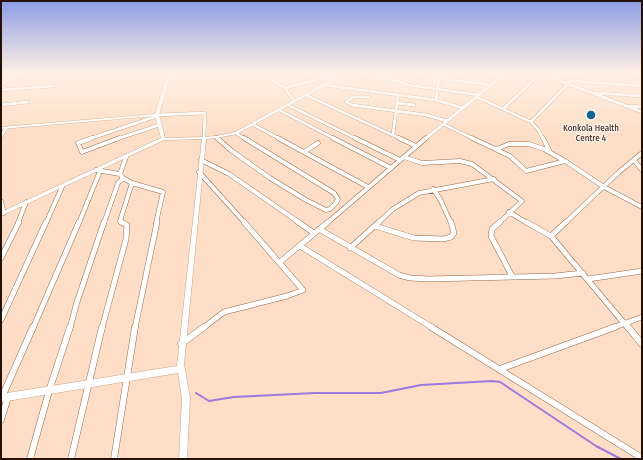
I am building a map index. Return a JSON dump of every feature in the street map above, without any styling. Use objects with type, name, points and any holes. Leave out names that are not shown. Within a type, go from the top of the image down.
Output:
[{"type":"street","points":[[163,139],[157,116],[164,93]]},
{"type":"street","points":[[289,93],[294,101]]},
{"type":"street","points":[[1,203],[2,213],[98,171],[163,139],[204,138],[236,133],[309,93]]},
{"type":"street","points":[[381,93],[436,100],[463,108]]},
{"type":"street","points":[[436,100],[437,93]]},
{"type":"street","points":[[464,93],[478,96],[531,122],[539,131],[550,152]]},
{"type":"street","points":[[280,262],[404,156],[481,93]]},
{"type":"street","points":[[503,109],[519,93]]},
{"type":"street","points":[[531,122],[557,93]]},
{"type":"street","points":[[593,93],[642,112]]},
{"type":"street","points":[[600,93],[642,96]]},
{"type":"street","points":[[306,95],[393,134],[416,146]]},
{"type":"street","points":[[393,134],[398,96]]},
{"type":"street","points":[[369,97],[352,97],[346,102],[352,105],[396,111],[447,121]]},
{"type":"street","points":[[1,105],[28,102]]},
{"type":"street","points":[[397,103],[414,105]]},
{"type":"street","points":[[288,105],[400,160]]},
{"type":"street","points":[[625,106],[642,107]]},
{"type":"street","points":[[279,110],[391,168]]},
{"type":"street","points":[[1,137],[4,128],[126,117],[205,113],[204,138],[181,345],[180,369],[186,398],[183,459]]},
{"type":"street","points":[[157,116],[78,143],[82,152],[88,152],[124,136],[159,125]]},
{"type":"street","points":[[126,117],[127,125]]},
{"type":"street","points":[[252,124],[368,187]]},
{"type":"street","points":[[443,124],[513,158],[526,171],[565,161]]},
{"type":"street","points":[[216,137],[232,151],[295,194],[322,209],[326,210],[334,206],[338,199],[334,193],[268,154],[236,133]]},
{"type":"street","points":[[304,152],[318,143]]},
{"type":"street","points":[[497,149],[509,144],[545,143]]},
{"type":"street","points":[[529,144],[550,152],[604,187],[642,207]]},
{"type":"street","points":[[551,236],[642,153]]},
{"type":"street","points":[[404,156],[417,162],[428,164],[467,162],[478,167],[522,201],[492,229],[491,236],[512,276]]},
{"type":"street","points":[[30,459],[49,391],[113,195],[122,176],[126,157]]},
{"type":"street","points":[[201,160],[229,174],[314,233]]},
{"type":"street","points":[[634,160],[642,170]]},
{"type":"street","points":[[98,171],[122,176],[132,183],[163,192],[146,270],[114,459]]},
{"type":"street","points":[[1,420],[4,397],[70,244],[98,171]]},
{"type":"street","points":[[181,345],[224,312],[300,292],[302,290],[301,286],[200,172]]},
{"type":"street","points":[[350,248],[401,204],[420,193],[433,189],[494,179]]},
{"type":"street","points":[[71,459],[99,338],[128,229],[127,225],[120,220],[132,183]]},
{"type":"street","points":[[1,320],[62,187]]},
{"type":"street","points":[[375,226],[414,238],[443,239],[451,237],[454,233],[452,224],[440,199],[433,189]]},
{"type":"street","points":[[1,258],[20,219],[26,202]]},
{"type":"street","points":[[510,212],[551,236],[642,344]]},
{"type":"street","points":[[319,229],[399,275],[410,278],[429,279],[555,276],[583,273]]},
{"type":"street","points":[[300,246],[642,458]]},
{"type":"street","points":[[588,279],[642,271]]},
{"type":"street","points":[[500,369],[642,317]]},
{"type":"street","points":[[4,397],[127,379],[180,369]]},
{"type":"waterway","points":[[196,393],[209,401],[234,397],[315,393],[381,393],[421,385],[492,381],[500,382],[596,446],[621,459]]},
{"type":"place","name":"Konkola Health Centre 4","points":[[591,115]]}]
